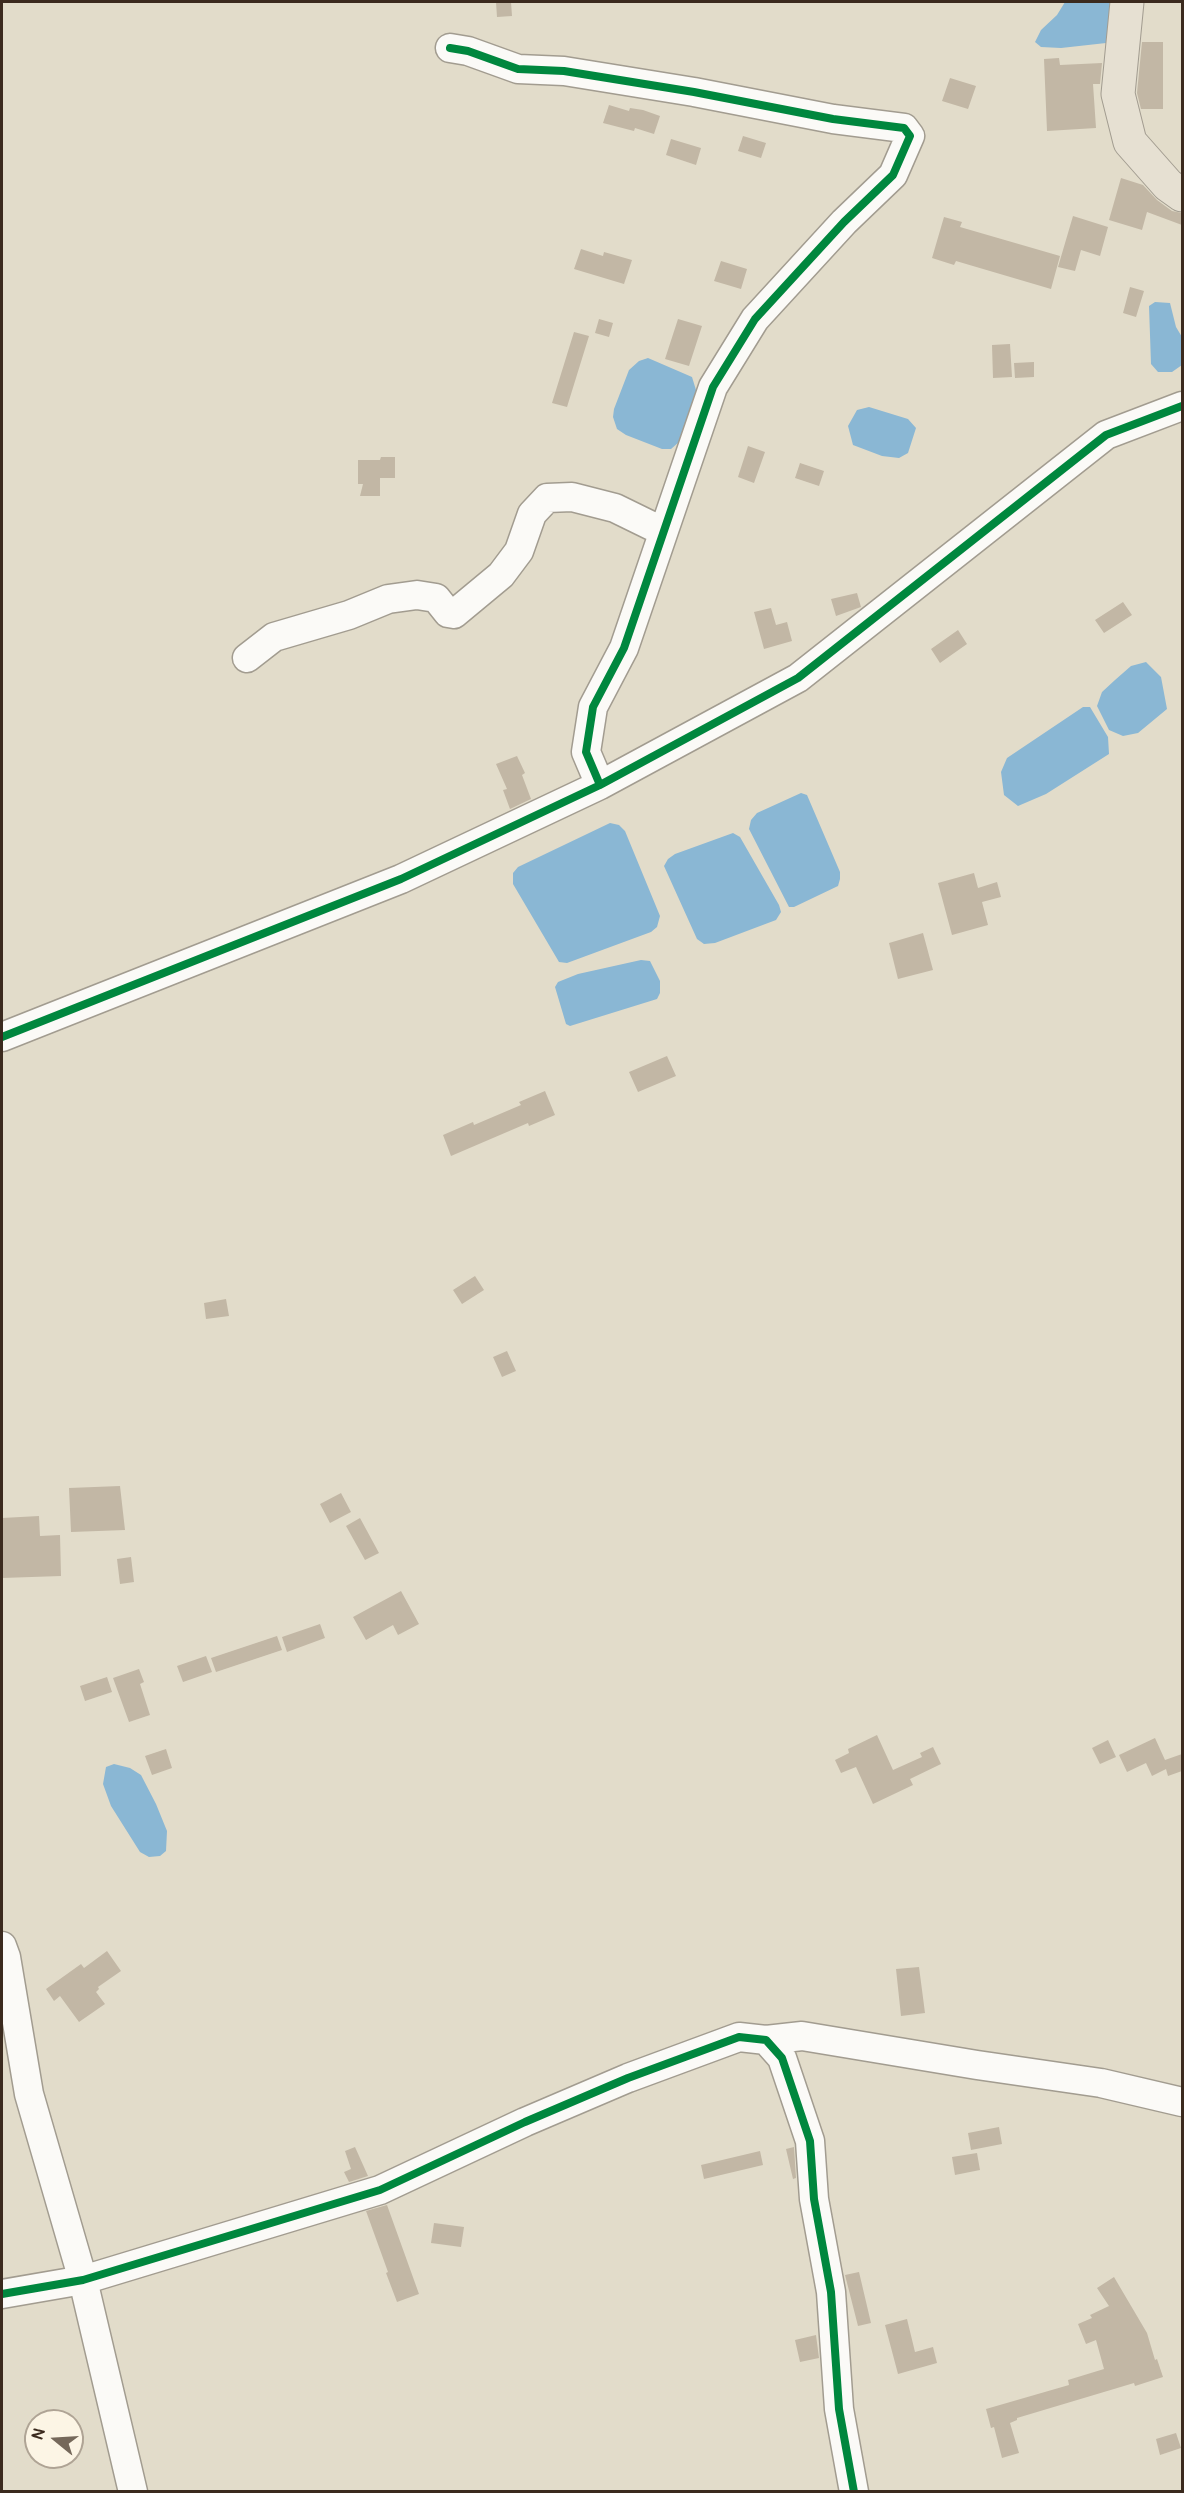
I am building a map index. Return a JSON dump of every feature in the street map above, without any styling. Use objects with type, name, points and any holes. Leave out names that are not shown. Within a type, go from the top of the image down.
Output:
[{"type":"main road","points":[[1127,2],[1118,94],[1130,142],[1168,185],[1182,195]]},
{"type":"street","points":[[450,48],[468,51],[518,69],[564,71],[694,92],[833,119],[903,129],[910,136],[893,175],[844,222],[755,319],[713,387],[624,648],[593,707],[586,752],[600,785]]},
{"type":"street","points":[[2,1037],[402,879],[600,785],[798,678],[1106,435],[1182,406]]},
{"type":"street","points":[[247,658],[274,637],[349,615],[388,599],[417,595],[436,598],[448,613],[454,614],[501,575],[519,551],[532,514],[547,498],[572,496],[615,508],[662,531]]},
{"type":"street","points":[[2,1946],[6,1957],[29,2094],[83,2280],[133,2492]]},
{"type":"street","points":[[2,2294],[83,2280],[380,2190],[525,2121],[628,2078],[739,2037],[766,2040],[802,2036],[1101,2083],[1182,2102]]},
{"type":"street","points":[[766,2040],[782,2058],[810,2141],[814,2199],[831,2292],[839,2409],[854,2492]]},
{"type":"water","points":[[1065,2],[1113,2],[1114,31],[1106,43],[1061,48],[1041,47],[1035,42],[1041,30],[1057,15]]},
{"type":"water","points":[[1155,302],[1170,303],[1176,327],[1182,337],[1182,365],[1172,372],[1158,372],[1151,364],[1149,306]]},
{"type":"water","points":[[648,358],[692,377],[696,390],[695,411],[687,435],[671,449],[662,449],[626,435],[617,429],[613,417],[629,370],[639,361]]},
{"type":"water","points":[[869,407],[908,419],[916,428],[908,453],[899,458],[882,456],[853,445],[848,426],[857,410]]},
{"type":"water","points":[[1146,662],[1161,677],[1167,709],[1138,733],[1123,736],[1109,730],[1097,706],[1102,692],[1115,680],[1131,666]]},
{"type":"water","points":[[1083,707],[1090,707],[1108,737],[1109,754],[1046,794],[1018,806],[1004,795],[1001,772],[1007,758]]},
{"type":"water","points":[[801,793],[807,795],[840,872],[840,879],[838,886],[794,907],[789,907],[749,829],[751,820],[757,813]]},
{"type":"water","points":[[610,823],[619,825],[625,831],[660,916],[657,927],[651,932],[567,963],[559,962],[513,884],[513,873],[518,867]]},
{"type":"water","points":[[733,833],[740,837],[781,912],[776,920],[715,943],[704,944],[697,939],[664,866],[675,854]]},
{"type":"water","points":[[641,960],[650,961],[660,981],[660,993],[657,999],[570,1026],[566,1024],[555,987],[558,982],[578,974]]},
{"type":"water","points":[[114,1764],[130,1768],[141,1775],[156,1804],[167,1831],[166,1851],[160,1856],[149,1857],[140,1852],[111,1806],[103,1784],[106,1767]]},
{"type":"building","points":[[496,2],[511,2],[512,16],[497,17]]},
{"type":"building","points":[[1142,42],[1163,42],[1163,109],[1141,109],[1137,93]]},
{"type":"building","points":[[1059,58],[1060,65],[1102,63],[1100,84],[1093,84],[1096,128],[1047,131],[1044,59]]},
{"type":"building","points":[[950,78],[976,86],[968,109],[942,101]]},
{"type":"building","points":[[609,105],[629,111],[630,108],[643,110],[660,116],[654,134],[635,128],[634,131],[603,123]]},
{"type":"building","points":[[743,136],[766,143],[761,158],[738,151]]},
{"type":"building","points":[[671,139],[701,148],[696,165],[666,155]]},
{"type":"building","points":[[1121,178],[1143,185],[1157,200],[1172,211],[1182,213],[1182,225],[1147,212],[1142,230],[1109,220]]},
{"type":"building","points":[[1073,216],[1108,227],[1100,256],[1081,250],[1075,271],[1058,267]]},
{"type":"building","points":[[944,217],[962,222],[960,227],[1060,256],[1051,289],[956,261],[954,265],[932,258]]},
{"type":"building","points":[[581,249],[603,256],[604,252],[632,260],[624,284],[574,269]]},
{"type":"building","points":[[721,261],[747,269],[741,289],[714,281]]},
{"type":"building","points":[[1130,287],[1144,291],[1136,317],[1123,313]]},
{"type":"building","points":[[599,319],[613,323],[609,337],[595,333]]},
{"type":"building","points":[[678,319],[702,326],[689,366],[665,359]]},
{"type":"building","points":[[574,332],[589,336],[567,407],[552,403]]},
{"type":"building","points":[[1010,344],[1012,377],[993,378],[992,345]]},
{"type":"building","points":[[1034,362],[1034,377],[1015,378],[1014,363]]},
{"type":"building","points":[[748,446],[765,452],[754,483],[738,477]]},
{"type":"building","points":[[381,457],[395,457],[395,478],[380,478],[380,496],[360,496],[363,484],[358,484],[358,460],[380,460]]},
{"type":"building","points":[[800,463],[824,471],[819,486],[795,478]]},
{"type":"building","points":[[857,593],[861,607],[836,616],[831,599]]},
{"type":"building","points":[[1123,602],[1132,615],[1104,633],[1095,620]]},
{"type":"building","points":[[771,608],[776,625],[787,622],[792,641],[764,649],[754,612]]},
{"type":"building","points":[[958,630],[967,644],[940,663],[931,649]]},
{"type":"building","points":[[517,756],[525,773],[522,775],[531,799],[510,809],[503,790],[507,789],[496,764]]},
{"type":"building","points":[[974,873],[978,888],[997,882],[1001,897],[982,902],[988,925],[952,935],[938,883]]},
{"type":"building","points":[[923,933],[933,970],[898,979],[889,943]]},
{"type":"building","points":[[667,1056],[676,1076],[638,1092],[629,1072]]},
{"type":"building","points":[[545,1091],[555,1115],[529,1126],[528,1123],[451,1156],[443,1135],[521,1105],[519,1102]]},
{"type":"building","points":[[475,1276],[484,1290],[462,1304],[453,1290]]},
{"type":"building","points":[[226,1299],[229,1316],[206,1319],[204,1303]]},
{"type":"building","points":[[507,1351],[516,1371],[502,1377],[493,1357]]},
{"type":"building","points":[[120,1486],[125,1530],[71,1532],[69,1488]]},
{"type":"building","points":[[341,1493],[351,1512],[330,1523],[320,1504]]},
{"type":"building","points":[[39,1516],[40,1536],[60,1535],[61,1576],[2,1578],[2,1518]]},
{"type":"building","points":[[360,1518],[379,1553],[365,1560],[346,1526]]},
{"type":"building","points":[[131,1557],[134,1582],[120,1584],[117,1559]]},
{"type":"building","points":[[401,1591],[419,1624],[398,1635],[393,1625],[366,1640],[353,1617]]},
{"type":"building","points":[[320,1624],[325,1638],[287,1652],[282,1637]]},
{"type":"building","points":[[277,1636],[282,1650],[216,1672],[211,1658]]},
{"type":"building","points":[[206,1656],[212,1672],[183,1682],[177,1666]]},
{"type":"building","points":[[139,1669],[144,1682],[140,1684],[150,1715],[129,1722],[113,1678]]},
{"type":"building","points":[[107,1677],[112,1692],[85,1701],[80,1686]]},
{"type":"building","points":[[877,1735],[893,1770],[922,1757],[920,1753],[933,1747],[941,1764],[910,1779],[913,1785],[873,1804],[856,1767],[841,1773],[835,1760],[849,1753],[848,1749]]},
{"type":"building","points":[[1155,1738],[1165,1760],[1182,1754],[1182,1771],[1168,1776],[1166,1769],[1152,1776],[1146,1763],[1127,1772],[1119,1755]]},
{"type":"building","points":[[1108,1740],[1116,1757],[1100,1764],[1092,1748]]},
{"type":"building","points":[[166,1749],[172,1768],[152,1775],[145,1756]]},
{"type":"building","points":[[107,1951],[121,1971],[98,1987],[96,1992],[105,2004],[79,2022],[60,1996],[54,2001],[46,1989],[81,1964],[84,1968]]},
{"type":"building","points":[[919,1967],[925,2013],[901,2016],[896,1969]]},
{"type":"building","points":[[999,2127],[1002,2144],[971,2150],[968,2133]]},
{"type":"building","points":[[355,2147],[368,2176],[349,2182],[344,2172],[351,2169],[345,2151]]},
{"type":"building","points":[[794,2147],[796,2178],[793,2179],[786,2149]]},
{"type":"building","points":[[760,2151],[763,2165],[704,2179],[701,2165]]},
{"type":"building","points":[[977,2153],[980,2170],[955,2175],[952,2157]]},
{"type":"building","points":[[387,2205],[419,2294],[397,2302],[366,2211]]},
{"type":"building","points":[[434,2223],[464,2227],[461,2247],[431,2243]]},
{"type":"building","points":[[859,2272],[871,2323],[858,2326],[845,2275]]},
{"type":"building","points":[[1114,2277],[1147,2333],[1163,2377],[1135,2386],[1134,2383],[1017,2418],[1010,2423],[1019,2453],[1002,2458],[994,2427],[991,2428],[986,2409],[1069,2385],[1068,2380],[1104,2369],[1096,2340],[1086,2344],[1078,2324],[1092,2318],[1090,2315],[1109,2306],[1097,2288]]},
{"type":"building","points":[[907,2319],[915,2352],[933,2347],[937,2363],[898,2374],[885,2325]]},
{"type":"building","points":[[816,2335],[819,2358],[800,2362],[795,2340]]},
{"type":"building","points":[[1176,2433],[1181,2448],[1160,2455],[1156,2439]]},
{"type":"cycle path","points":[[450,48],[468,51],[518,69],[564,71],[694,92],[833,119],[904,128],[910,136],[893,175],[844,222],[755,319],[713,387],[624,648],[593,707],[586,752],[600,785]]},
{"type":"cycle path","points":[[2,1037],[401,879],[600,785],[798,678],[1106,435],[1182,406]]},
{"type":"cycle path","points":[[2,2294],[83,2280],[380,2190],[525,2122],[628,2078],[739,2037],[766,2040],[782,2058],[810,2141],[814,2199],[831,2292],[839,2409],[854,2492]]}]
